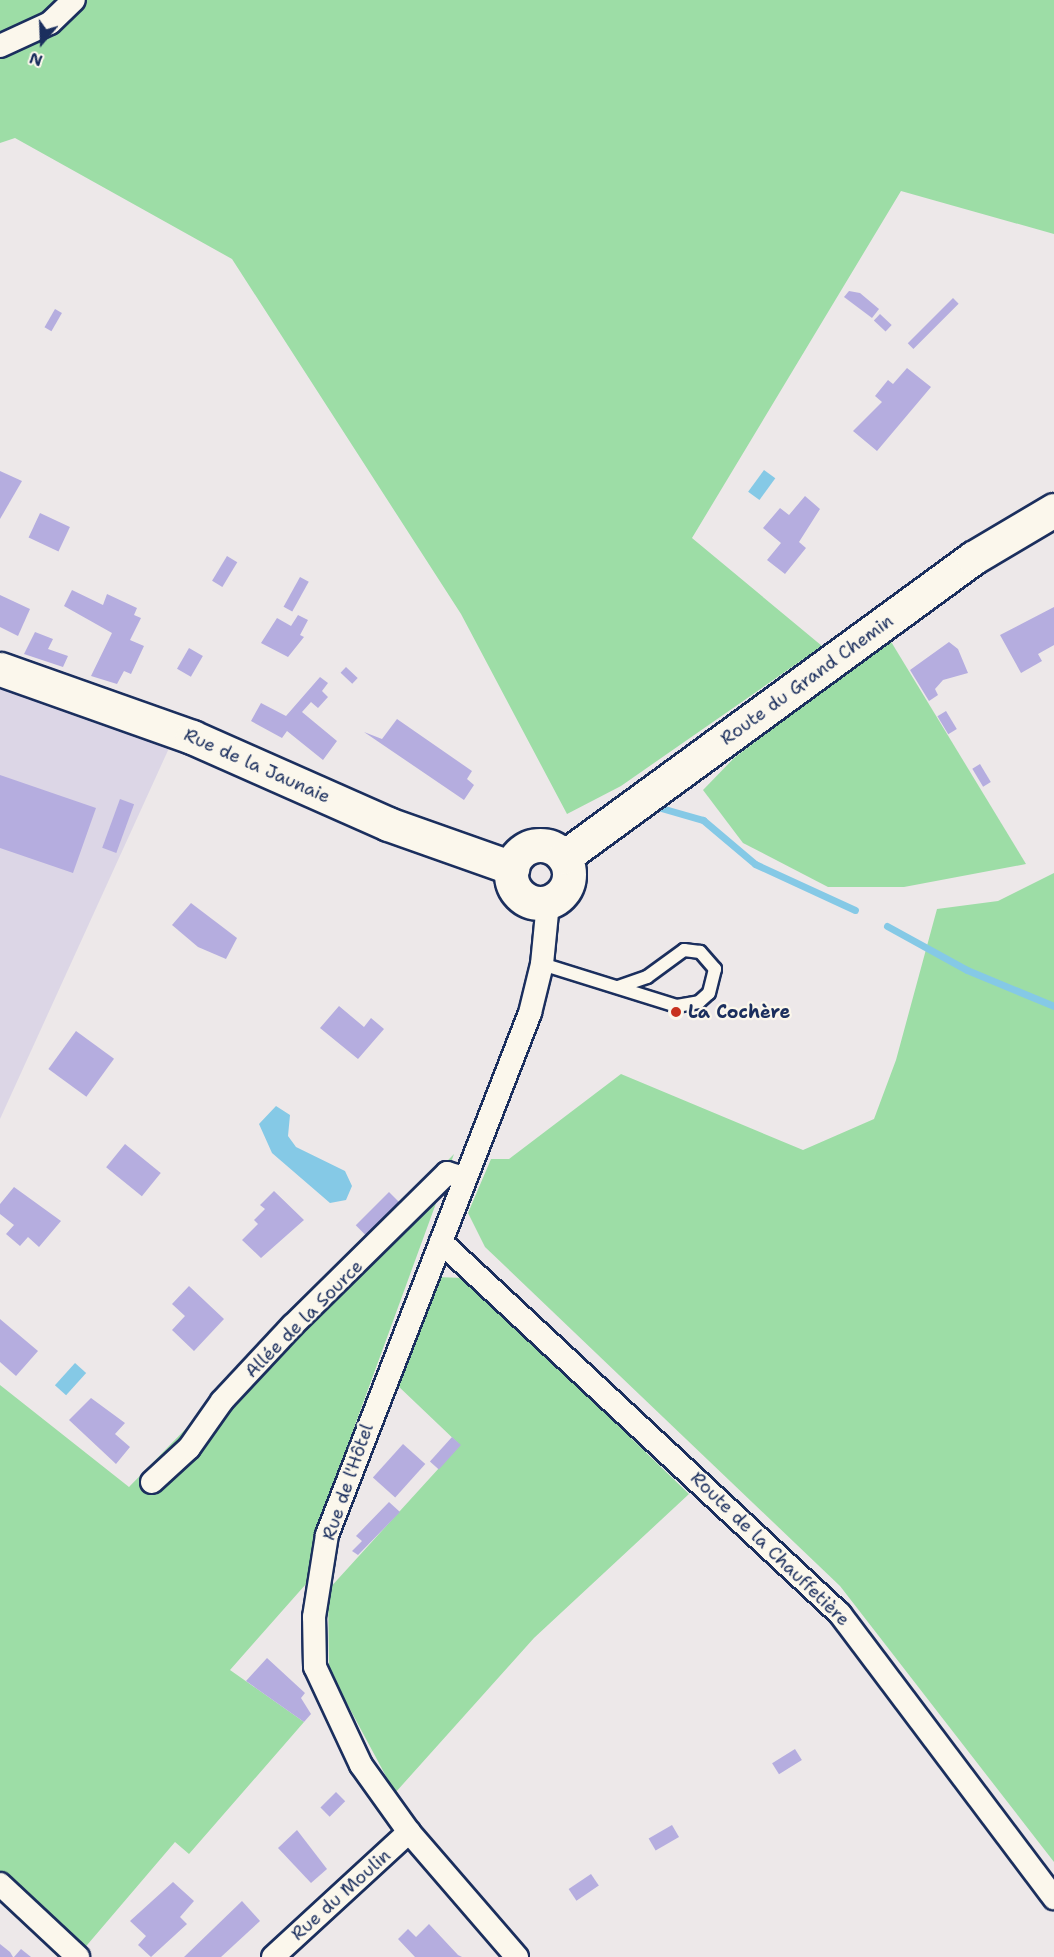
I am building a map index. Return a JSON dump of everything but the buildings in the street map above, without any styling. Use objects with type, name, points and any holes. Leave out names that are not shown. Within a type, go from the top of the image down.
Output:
[{"type":"main road","name":"Route du Grand Chemin","points":[[564,857],[973,558],[1054,510]]},
{"type":"main road","name":"Rue de la Jaunaie","points":[[0,669],[192,737],[388,824],[512,868]]},
{"type":"main road","points":[[535,847],[554,849],[564,857],[568,884],[548,903],[520,896],[512,868],[518,856],[535,847]]},
{"type":"street","points":[[0,46],[50,23],[74,0]]},
{"type":"street","name":"Rue de l'Hôtel","points":[[517,1957],[409,1832],[340,1728],[315,1666],[314,1617],[327,1535],[530,1013],[542,964],[548,903]]},
{"type":"street","name":"Allée de la Source","points":[[152,1482],[189,1448],[222,1401],[292,1326],[447,1173],[465,1178]]},
{"type":"street","name":"Route de la Chauffetière","points":[[441,1242],[840,1614],[1054,1898]]},
{"type":"street","name":"Rue du Moulin","points":[[273,1957],[409,1832]]},
{"type":"street","points":[[0,1884],[78,1957]]},
{"type":"lane","points":[[542,964],[677,1006],[699,1002],[709,993],[714,969],[700,952],[684,950],[647,977],[618,987]]},
{"type":"shaded area","points":[[0,686],[170,746],[0,1119]]},
{"type":"green space","points":[[0,0],[1054,0],[1054,234],[901,191],[692,538],[822,646],[621,786],[567,814],[461,614],[232,259],[15,138],[0,143]]},
{"type":"green space","points":[[890,640],[1026,864],[904,887],[828,887],[743,843],[703,790],[734,758]]},
{"type":"green space","points":[[1054,873],[1054,1862],[840,1586],[485,1247],[468,1213],[491,1159],[509,1159],[621,1074],[803,1150],[874,1119],[896,1060],[937,909],[998,901]]},
{"type":"green space","points":[[454,1154],[316,1532],[306,1584],[230,1670],[304,1722],[189,1854],[175,1842],[82,1951],[61,1957],[0,1893],[0,1385],[129,1487]]},
{"type":"green space","points":[[436,1277],[465,1278],[689,1494],[534,1638],[395,1793],[329,1670],[328,1590],[460,1445],[396,1384]]},
{"type":"water","points":[[764,470],[775,478],[759,500],[748,492]]},
{"type":"water","points":[[276,1106],[290,1115],[288,1136],[296,1147],[345,1171],[352,1186],[346,1200],[330,1203],[272,1153],[259,1124]]},
{"type":"water","points":[[75,1363],[86,1373],[66,1395],[55,1385]]},
{"type":"waterway","points":[[661,808],[703,820],[755,864],[855,910]]},
{"type":"waterway","points":[[887,926],[967,970],[1054,1006]]},
{"type":"place","name":"La Cochère","points":[[676,1012]]}]
